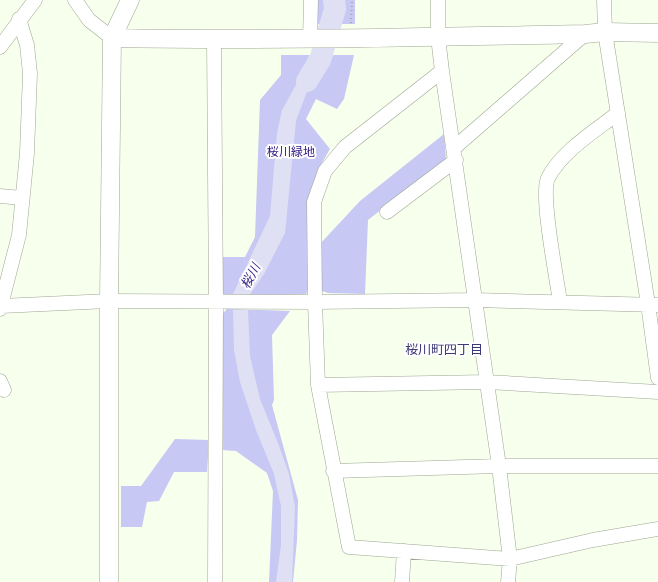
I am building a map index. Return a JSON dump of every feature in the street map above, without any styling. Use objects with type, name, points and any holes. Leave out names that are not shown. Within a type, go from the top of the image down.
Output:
[{"type":"street","points":[[0,47],[19,19],[35,0]]},
{"type":"street","points":[[75,0],[89,20],[112,38],[214,40],[348,39],[585,34],[605,32],[658,33]]},
{"type":"street","points":[[109,582],[109,301],[112,38],[130,0]]},
{"type":"street","points":[[311,0],[312,39]]},
{"type":"street","points":[[438,0],[438,37],[442,71],[499,466],[510,559],[508,582]]},
{"type":"street","points":[[606,2],[605,32],[618,113],[653,304],[658,378]]},
{"type":"street","points":[[19,19],[26,45],[30,73],[27,153],[19,235],[0,307],[109,301],[315,302],[475,300],[653,304]]},
{"type":"street","points":[[387,212],[455,154],[585,34]]},
{"type":"street","points":[[214,40],[216,302],[215,582]]},
{"type":"street","points":[[442,71],[345,147],[325,171],[314,202],[318,385],[333,470],[349,547],[510,559],[593,540],[658,529]]},
{"type":"street","points":[[560,302],[545,200],[548,178],[564,156],[618,113]]},
{"type":"street","points":[[0,196],[22,198]]},
{"type":"street","points":[[318,385],[487,382],[658,392]]},
{"type":"street","points":[[333,470],[499,466],[658,466]]},
{"type":"street","points":[[402,582],[404,552]]},
{"type":"path","points":[[348,39],[352,0]]},
{"type":"green space","points":[[318,0],[355,0],[355,24],[318,24]]},
{"type":"green space","name":"桜川緑地","points":[[281,55],[354,55],[344,99],[337,109],[316,99],[306,119],[330,149],[319,168],[310,285],[306,294],[226,296],[221,291],[221,257],[245,257],[255,237],[260,100],[281,75]]},
{"type":"green space","points":[[444,134],[446,159],[368,220],[365,294],[328,293],[322,291],[319,245],[360,201]]},
{"type":"green space","points":[[227,309],[290,311],[272,335],[274,400],[272,405],[298,500],[297,540],[293,582],[269,582],[273,491],[267,473],[236,451],[222,450],[221,315]]},
{"type":"green space","points":[[175,439],[209,440],[207,472],[174,472],[159,501],[147,502],[142,527],[121,527],[121,486],[141,486]]},
{"type":"water","points":[[326,0],[344,0],[342,21],[325,23]]},
{"type":"water","points":[[309,55],[334,55],[306,94],[296,121],[285,233],[264,274],[249,296],[232,296],[270,216],[277,133],[282,110],[301,76]]},
{"type":"water","points":[[233,310],[248,310],[250,356],[260,399],[289,474],[295,507],[292,582],[276,582],[281,545],[281,506],[274,474],[256,430],[240,382],[234,350]]},
{"type":"waterway","name":"桜川","points":[[307,81],[320,60],[335,9],[334,0]]},
{"type":"district","name":"桜川町四丁目","points":[[444,349]]}]
